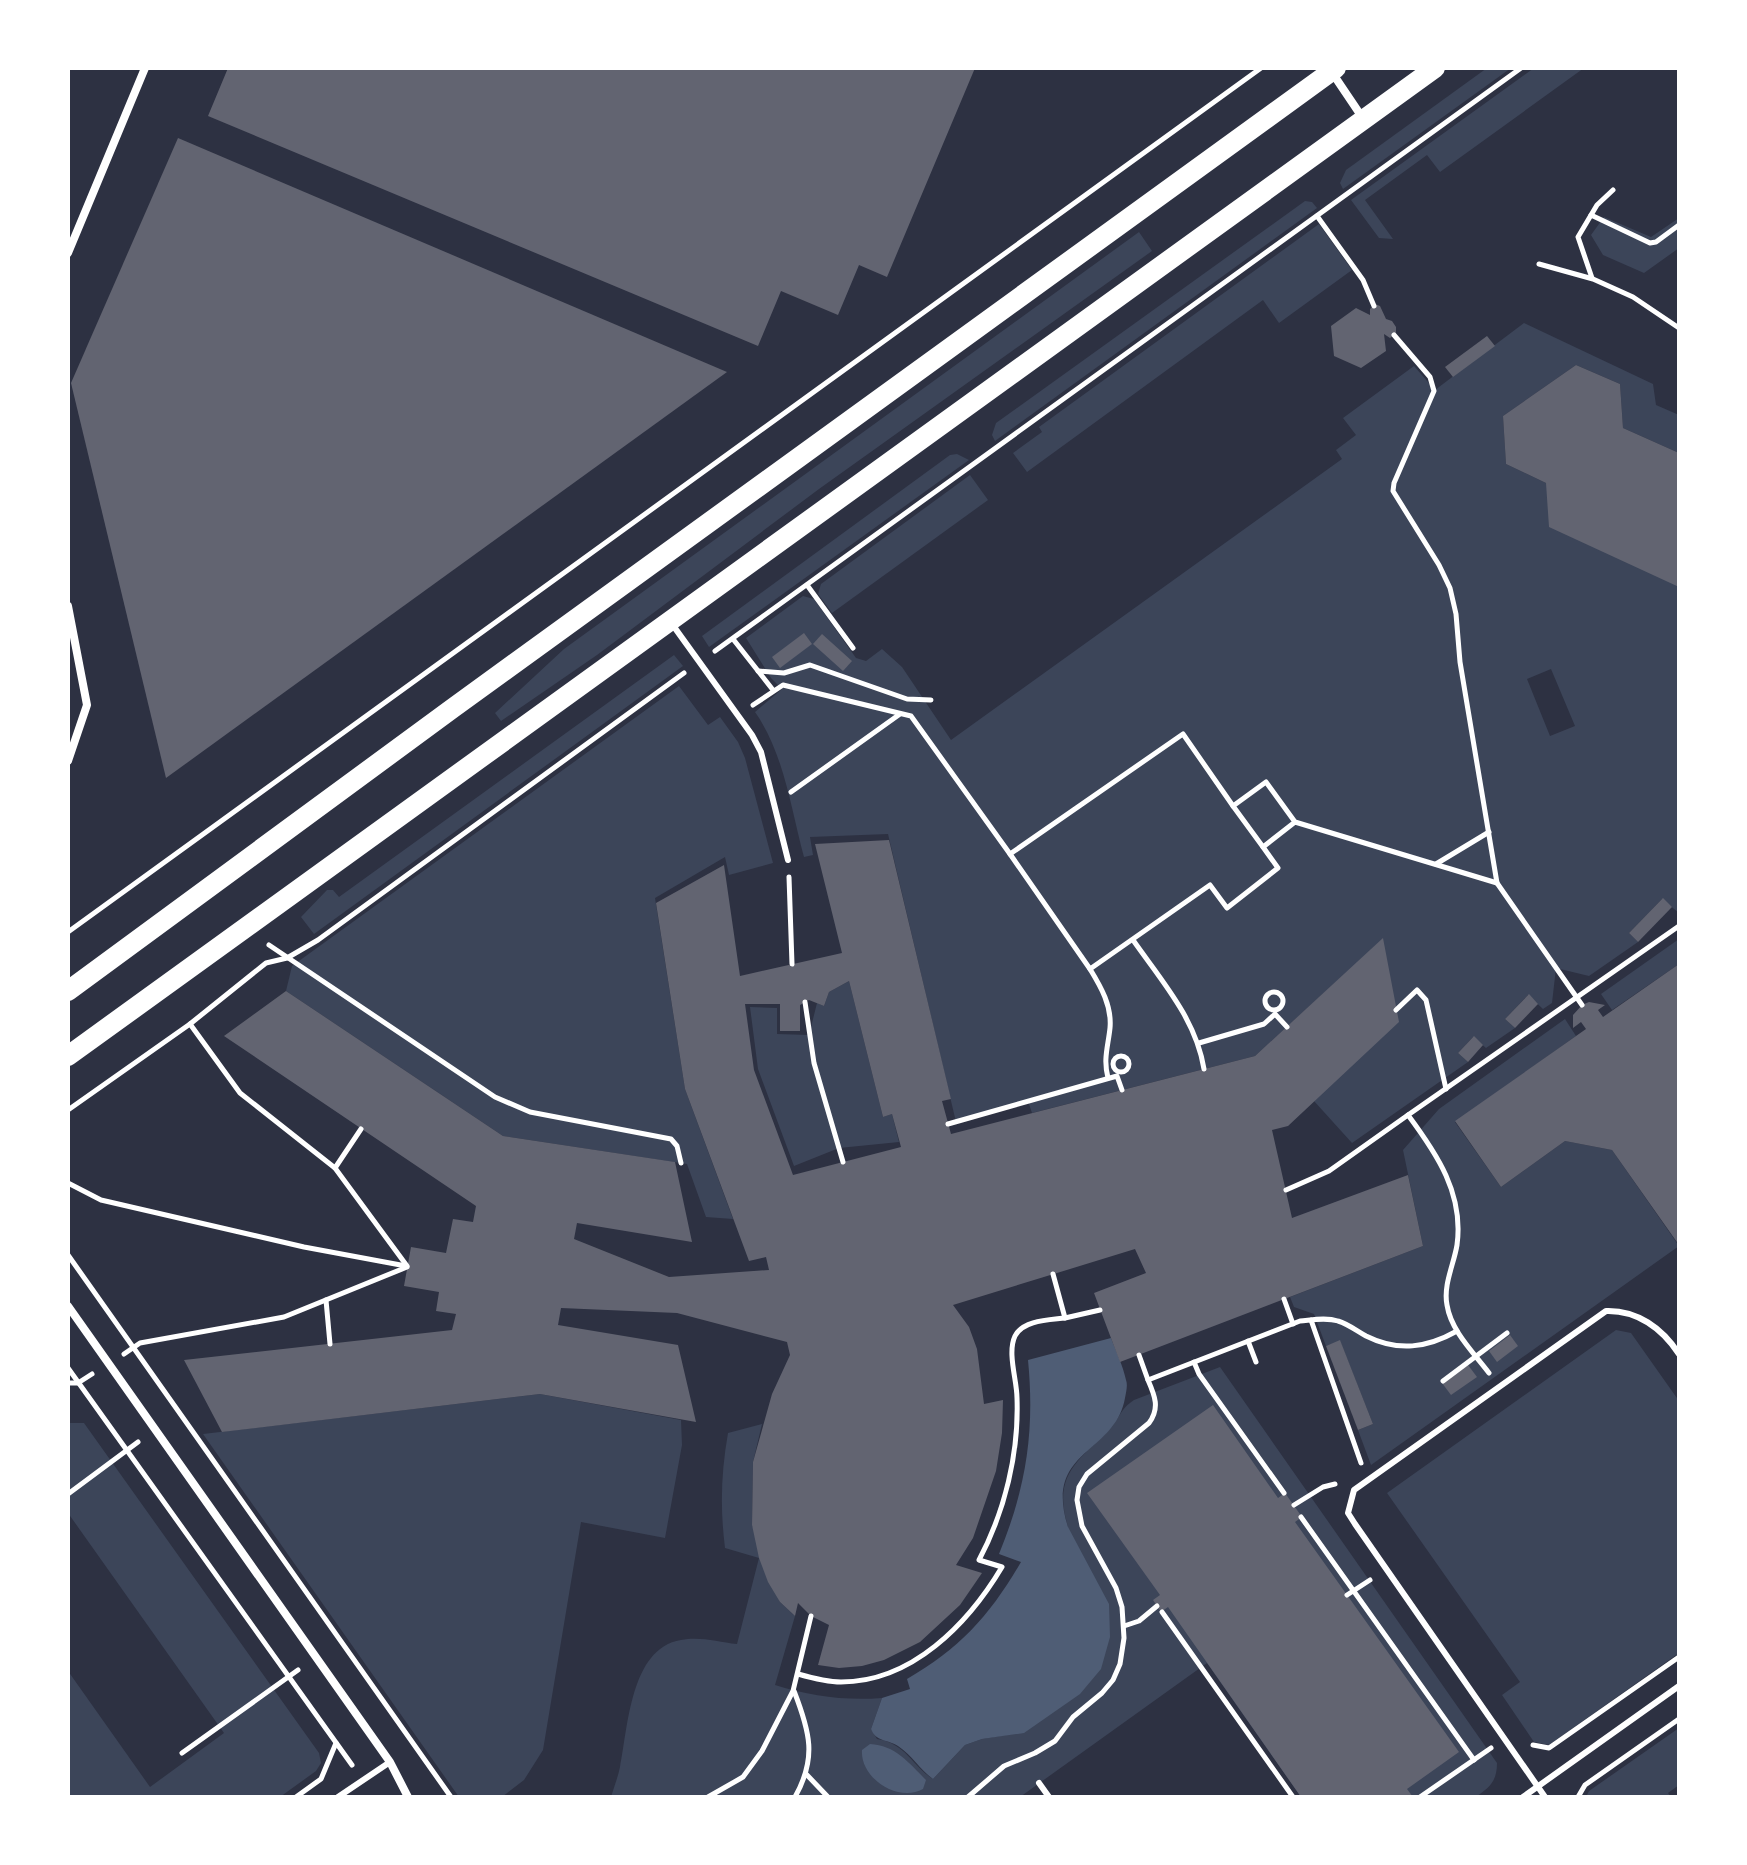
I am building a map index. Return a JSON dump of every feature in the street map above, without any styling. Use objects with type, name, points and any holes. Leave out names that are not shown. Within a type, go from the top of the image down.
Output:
[{"type":"main road","points":[[68,1056],[1435,68]]},
{"type":"main road","points":[[68,991],[1332,69]]},
{"type":"street","points":[[68,253],[145,68]]},
{"type":"street","points":[[1332,69],[1364,120]]},
{"type":"street","points":[[68,606],[87,705],[68,761]]},
{"type":"street","points":[[68,1306],[390,1762],[408,1797]]},
{"type":"lane","points":[[670,621],[761,752],[788,860]]},
{"type":"lane","points":[[1545,1797],[1348,1513],[1354,1490],[1606,1311],[1624,1310],[1641,1318],[1671,1342],[1679,1354]]},
{"type":"lane","points":[[1523,1797],[1679,1686]]},
{"type":"lane","points":[[338,1797],[390,1762]]},
{"type":"lane","points":[[1039,1783],[1049,1797]]},
{"type":"path","points":[[68,932],[1261,68]]},
{"type":"path","points":[[68,1110],[190,1024],[266,963],[287,958],[318,940],[1521,68]]},
{"type":"path","points":[[1593,279],[1578,237],[1597,205],[1613,190]]},
{"type":"path","points":[[1591,215],[1650,243],[1679,225]]},
{"type":"path","points":[[1317,216],[1363,280],[1374,306]]},
{"type":"path","points":[[1539,264],[1593,279],[1633,297],[1679,328]]},
{"type":"path","points":[[1394,335],[1430,377],[1434,391],[1393,491],[1450,588],[1497,883],[1582,1005]]},
{"type":"path","points":[[807,585],[853,648]]},
{"type":"path","points":[[733,639],[773,690]]},
{"type":"path","points":[[758,671],[784,673],[810,665],[907,699],[931,700]]},
{"type":"path","points":[[738,716],[783,685],[911,716],[1101,986],[1108,1005],[1110,1031],[1104,1057],[1108,1078]]},
{"type":"path","points":[[774,804],[900,714]]},
{"type":"path","points":[[1010,854],[1183,734],[1278,868],[1227,908],[1210,885],[1090,969]]},
{"type":"path","points":[[1233,806],[1266,782],[1295,822],[1497,883]]},
{"type":"path","points":[[1263,847],[1295,822]]},
{"type":"path","points":[[1435,865],[1489,832]]},
{"type":"path","points":[[788,860],[792,964]]},
{"type":"path","points":[[1286,1190],[1329,1171],[1679,926]]},
{"type":"path","points":[[245,927],[495,1097],[530,1112],[671,1139],[677,1146],[681,1163]]},
{"type":"path","points":[[1133,940],[1182,1010],[1199,1043],[1204,1069]]},
{"type":"path","points":[[1396,1010],[1417,990],[1426,1000],[1446,1089]]},
{"type":"path","points":[[805,1002],[814,1063],[843,1162]]},
{"type":"path","points":[[1199,1043],[1264,1024],[1275,1010],[1287,1027]]},
{"type":"path","points":[[190,1024],[240,1093],[335,1168],[407,1267]]},
{"type":"path","points":[[948,1124],[1108,1078],[1116,1072],[1124,1072],[1130,1065],[1123,1055],[1114,1059],[1116,1072],[1122,1090]]},
{"type":"path","points":[[1408,1115],[1445,1169],[1457,1209],[1456,1246],[1446,1293],[1447,1305],[1457,1331],[1500,1386]]},
{"type":"path","points":[[335,1168],[361,1129]]},
{"type":"path","points":[[68,1183],[101,1200],[304,1247],[407,1267]]},
{"type":"path","points":[[68,1255],[451,1797]]},
{"type":"path","points":[[68,1383],[78,1383],[140,1343],[284,1317],[407,1267]]},
{"type":"path","points":[[1053,1274],[1065,1318]]},
{"type":"path","points":[[1284,1299],[1293,1324]]},
{"type":"path","points":[[326,1300],[330,1344]]},
{"type":"path","points":[[798,1674],[838,1682],[864,1680],[897,1670],[950,1635],[971,1612],[1002,1567],[979,1560],[999,1514],[1010,1476],[1016,1436],[1017,1397],[1012,1347],[1015,1337],[1021,1328],[1032,1324],[1100,1310]]},
{"type":"path","points":[[1148,1380],[1293,1324],[1311,1320],[1342,1322],[1375,1340],[1399,1347],[1431,1345],[1457,1331]]},
{"type":"path","points":[[1311,1320],[1368,1479]]},
{"type":"path","points":[[1443,1381],[1507,1333]]},
{"type":"path","points":[[1248,1341],[1256,1362]]},
{"type":"path","points":[[968,1797],[1004,1766],[1055,1741],[1073,1717],[1113,1680],[1120,1664],[1124,1626],[1122,1607],[1116,1588],[1082,1526],[1077,1500],[1079,1487],[1087,1474],[1153,1417],[1156,1402],[1139,1355]]},
{"type":"path","points":[[1194,1362],[1199,1374],[1284,1493]]},
{"type":"path","points":[[68,1368],[363,1780]]},
{"type":"path","points":[[68,1494],[179,1412]]},
{"type":"path","points":[[1294,1505],[1323,1487],[1365,1471]]},
{"type":"path","points":[[1301,1517],[1474,1760]]},
{"type":"path","points":[[1124,1626],[1160,1609],[1293,1797]]},
{"type":"path","points":[[708,1797],[731,1786],[754,1766],[793,1691],[811,1616]]},
{"type":"path","points":[[182,1753],[340,1640]]},
{"type":"path","points":[[1420,1797],[1521,1728],[1533,1745],[1549,1748],[1679,1657]]},
{"type":"path","points":[[793,1691],[807,1733],[807,1775],[795,1797]]},
{"type":"path","points":[[1578,1797],[1585,1785],[1679,1719]]},
{"type":"path","points":[[296,1797],[321,1779],[336,1743]]},
{"type":"path","points":[[807,1775],[828,1797]]},
{"type":"shaded area","points":[[1487,68],[1511,68],[1343,189],[1340,183],[1346,170]]},
{"type":"shaded area","points":[[1534,68],[1584,68],[1440,172],[1427,155],[1365,200],[1393,239],[1379,238],[1351,200]]},
{"type":"shaded area","points":[[1305,201],[1312,202],[1317,208],[995,441],[992,435],[996,423]]},
{"type":"shaded area","points":[[1604,217],[1651,237],[1679,218],[1679,248],[1644,273],[1603,255],[1591,235]]},
{"type":"shaded area","points":[[1319,224],[1352,270],[1279,323],[1263,300],[1027,472],[1013,453],[1042,432],[1039,427]]},
{"type":"shaded area","points":[[1139,232],[1152,251],[819,489],[597,655],[501,721],[495,713],[564,649]]},
{"type":"shaded area","points":[[1524,323],[1653,384],[1656,405],[1679,415],[1679,453],[1623,428],[1620,384],[1576,365],[1503,416],[1506,464],[1546,483],[1679,587],[1679,913],[1662,899],[1629,933],[1638,942],[1589,976],[1556,968],[1552,1003],[1543,1009],[1528,995],[1505,1019],[1515,1028],[1486,1048],[1473,1037],[1458,1053],[1468,1062],[1352,1143],[1314,1101],[1383,939],[1255,1056],[1032,1113],[1028,1101],[956,1122],[888,834],[810,837],[813,855],[804,857],[780,763],[755,712],[782,689],[771,678],[746,638],[803,596],[814,599],[856,658],[866,661],[882,649],[902,667],[951,740],[1342,459],[1336,450],[1356,435],[1343,418],[1414,366],[1435,390]],"holes":[[[1551,669],[1575,726],[1550,736],[1527,679]]]},
{"type":"shaded area","points":[[957,454],[969,460],[709,647],[702,636],[950,455]]},
{"type":"shaded area","points":[[970,475],[988,500],[832,613],[818,594],[821,584]]},
{"type":"shaded area","points":[[674,655],[683,666],[314,934],[301,917],[327,890],[333,890],[339,897]]},
{"type":"shaded area","points":[[679,686],[708,725],[720,717],[738,742],[773,863],[729,875],[725,857],[655,898],[685,1089],[733,1219],[706,1217],[687,1164],[503,1136],[286,991],[292,966]]},
{"type":"shaded area","points":[[1679,939],[1679,964],[1612,1010],[1601,994]]},
{"type":"shaded area","points":[[849,981],[883,1117],[892,1114],[899,1142],[839,1148],[794,1166],[758,1069],[750,1007],[777,1008],[777,1034],[809,1035],[817,1003],[824,1006],[829,992]]},
{"type":"shaded area","points":[[1565,1019],[1576,1036],[1455,1122],[1501,1187],[1565,1141],[1612,1150],[1679,1246],[1371,1465],[1358,1430],[1373,1424],[1340,1341],[1326,1346],[1314,1314],[1294,1307],[1290,1297],[1423,1246],[1403,1150],[1439,1109]]},
{"type":"shaded area","points":[[1616,1330],[1631,1333],[1679,1401],[1679,1653],[1549,1745],[1534,1742],[1502,1695],[1520,1682],[1387,1493]]},
{"type":"shaded area","points":[[1111,1338],[1127,1382],[1125,1398],[1119,1417],[1072,1467],[1065,1482],[1063,1501],[1068,1527],[1109,1604],[1110,1637],[1101,1669],[1080,1694],[1024,1733],[982,1739],[965,1745],[933,1779],[903,1750],[873,1733],[871,1729],[882,1698],[910,1689],[907,1679],[943,1655],[973,1629],[1021,1562],[999,1554],[1016,1506],[1026,1459],[1030,1411],[1028,1360]]},
{"type":"shaded area","points":[[1220,1367],[1497,1763],[1492,1783],[1476,1797],[1301,1797],[1207,1663],[1020,1797],[611,1797],[634,1692],[651,1658],[664,1646],[681,1640],[702,1639],[737,1644],[759,1558],[725,1548],[722,1490],[728,1433],[762,1424],[753,1462],[752,1525],[780,1602],[795,1616],[775,1685],[828,1697],[882,1698],[871,1729],[877,1739],[902,1750],[933,1779],[965,1745],[1024,1732],[1068,1527],[1063,1494],[1071,1470],[1134,1400]]},
{"type":"shaded area","points":[[540,1394],[681,1420],[682,1445],[665,1538],[581,1522],[543,1750],[524,1780],[502,1797],[459,1797],[203,1434]]},
{"type":"shaded area","points":[[68,1423],[84,1423],[319,1753],[321,1763],[316,1771],[280,1797],[68,1797],[68,1671],[150,1787],[224,1733],[68,1513]]},
{"type":"shaded area","points":[[1679,1728],[1679,1785],[1668,1793],[1671,1797],[1586,1797],[1589,1791]]},
{"type":"shaded area","points":[[870,1744],[894,1751],[907,1761],[926,1780],[923,1789],[903,1793],[882,1785],[867,1770],[863,1760],[862,1750]]},
{"type":"building","points":[[228,68],[975,68],[887,277],[859,265],[838,315],[781,291],[758,346],[208,116]]},
{"type":"building","points":[[178,138],[727,372],[166,778],[71,383]]},
{"type":"building","points":[[1375,304],[1396,327],[1396,334],[1390,338],[1384,334],[1386,351],[1361,368],[1334,356],[1331,326],[1356,308],[1370,315],[1370,309]]},
{"type":"building","points":[[1487,336],[1495,346],[1453,377],[1445,367]]},
{"type":"building","points":[[1576,365],[1620,384],[1623,428],[1679,453],[1679,587],[1549,527],[1546,483],[1506,464],[1503,416]]},
{"type":"building","points":[[804,633],[812,644],[780,668],[772,657]]},
{"type":"building","points":[[822,634],[852,661],[843,671],[813,644]]},
{"type":"building","points":[[889,840],[951,1099],[942,1101],[951,1134],[1255,1056],[1383,938],[1399,1022],[1288,1126],[1272,1130],[1292,1218],[1408,1175],[1423,1246],[1120,1362],[1094,1293],[1146,1273],[1135,1249],[953,1305],[969,1327],[977,1349],[984,1404],[1003,1400],[996,1471],[973,1538],[956,1565],[982,1573],[960,1605],[920,1642],[884,1660],[862,1666],[839,1668],[818,1665],[829,1625],[811,1616],[798,1603],[795,1616],[780,1602],[759,1558],[752,1525],[753,1462],[772,1394],[790,1355],[787,1342],[677,1313],[561,1308],[558,1325],[678,1345],[696,1422],[540,1394],[222,1432],[184,1360],[452,1330],[456,1314],[436,1311],[439,1292],[404,1286],[411,1247],[446,1253],[453,1219],[473,1222],[476,1206],[224,1036],[286,991],[503,1136],[675,1162],[692,1242],[577,1223],[574,1239],[669,1277],[769,1270],[766,1257],[749,1261],[685,1089],[656,903],[724,865],[740,976],[842,953],[815,844]],"holes":[[[849,981],[883,1117],[892,1114],[901,1147],[793,1175],[754,1070],[745,1004],[780,1004],[780,1031],[800,1031],[800,1005],[809,1000],[824,1006],[829,992]]]},
{"type":"building","points":[[1663,898],[1672,907],[1638,942],[1629,933]]},
{"type":"building","points":[[1679,964],[1679,1245],[1612,1150],[1565,1141],[1501,1187],[1455,1121],[1586,1029],[1581,1022],[1573,1028],[1573,1015],[1582,1005],[1589,1002],[1605,1005],[1598,1010],[1603,1017]]},
{"type":"building","points":[[1529,994],[1538,1004],[1515,1028],[1505,1019]]},
{"type":"building","points":[[1474,1036],[1483,1045],[1468,1062],[1458,1053]]},
{"type":"building","points":[[1510,1335],[1518,1346],[1497,1362],[1489,1351]]},
{"type":"building","points":[[1340,1340],[1373,1424],[1358,1430],[1326,1346]]},
{"type":"building","points":[[1468,1365],[1477,1377],[1451,1395],[1442,1383]]},
{"type":"building","points":[[1213,1405],[1278,1498],[1285,1493],[1302,1517],[1295,1522],[1459,1752],[1407,1789],[1413,1797],[1301,1797],[1168,1607],[1161,1612],[1153,1600],[1160,1595],[1087,1493]]}]
